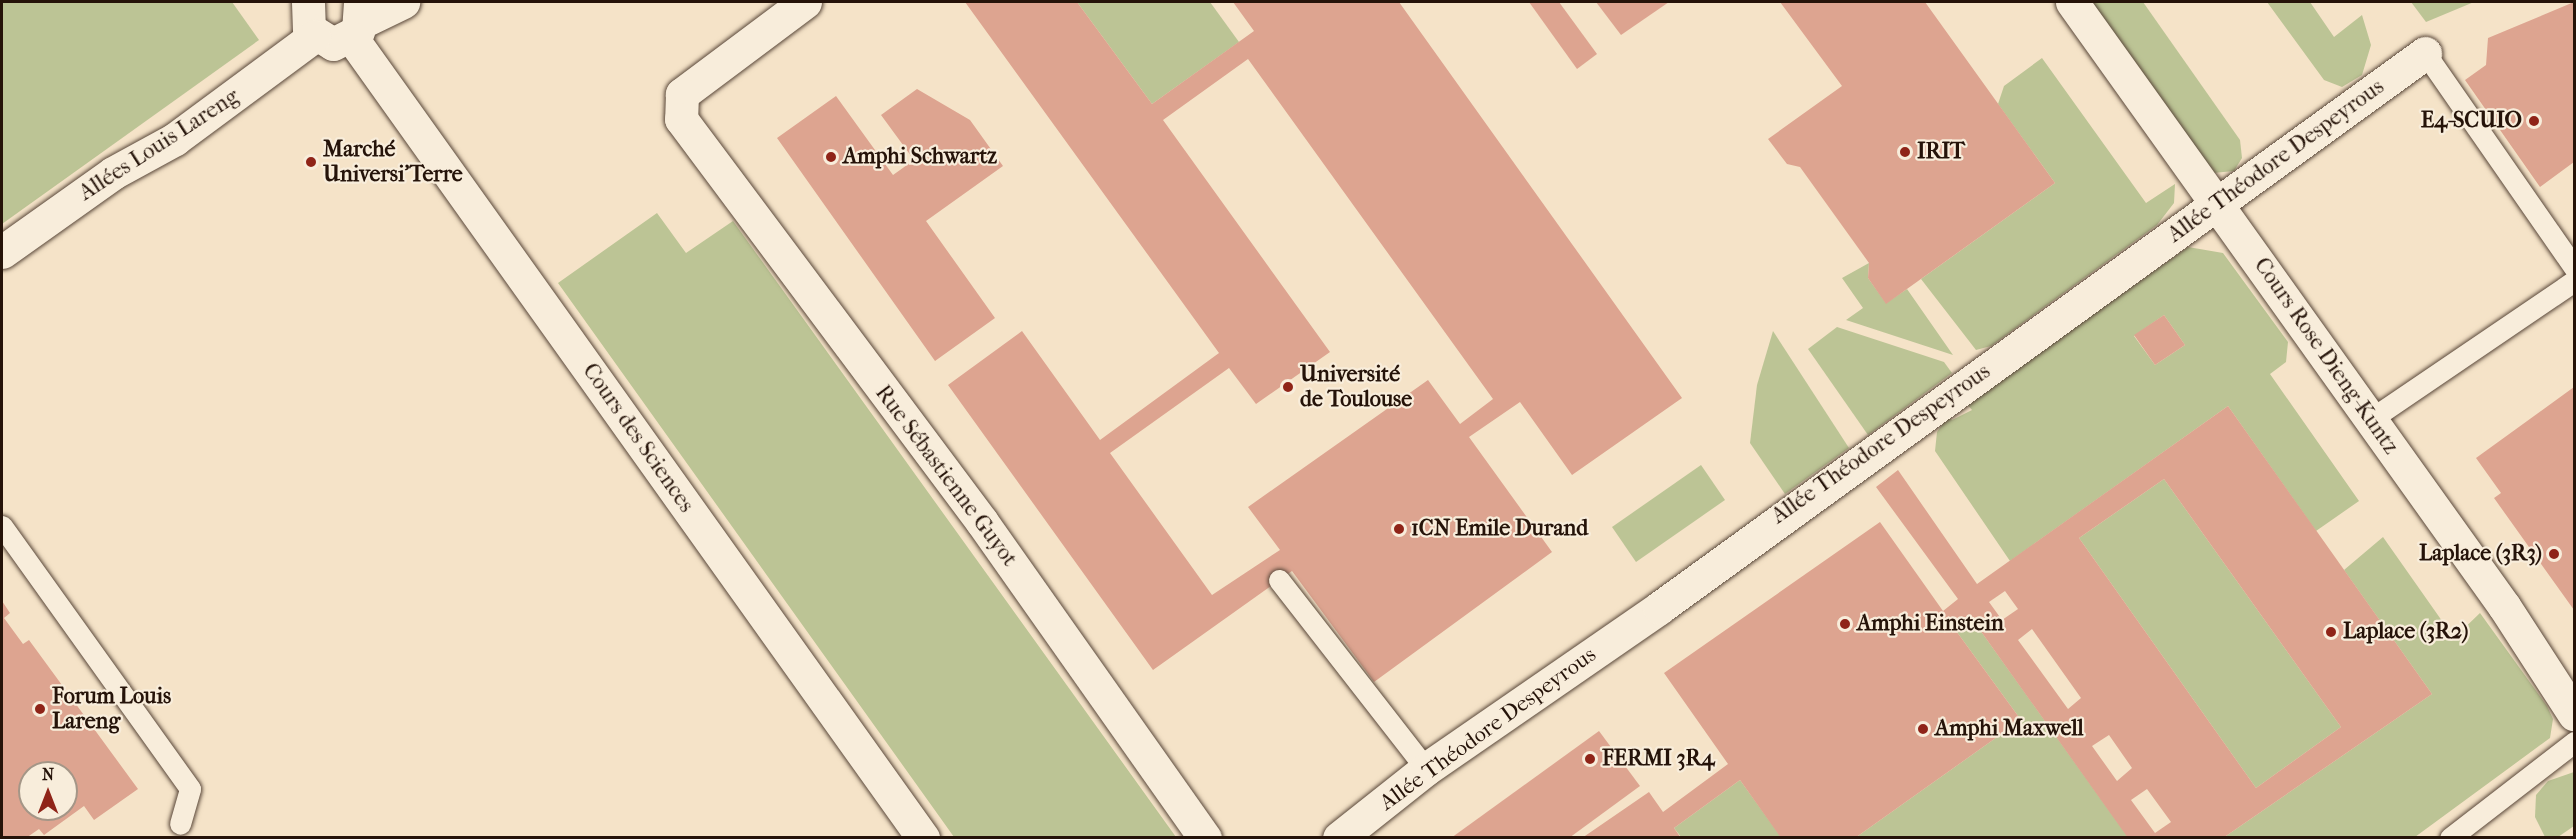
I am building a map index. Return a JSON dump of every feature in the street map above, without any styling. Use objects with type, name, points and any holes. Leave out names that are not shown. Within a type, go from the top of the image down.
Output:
[{"type":"street","points":[[308,2],[306,20],[314,36],[333,44],[358,21],[403,2]]},
{"type":"street","name":"Rue Sébastienne Guyot","points":[[805,2],[682,94],[681,119],[982,522],[1205,837]]},
{"type":"street","name":"Cours Rose Dieng-Kuntz","points":[[2072,2],[2218,202],[2371,419],[2574,714]]},
{"type":"street","name":"Cours des Sciences","points":[[358,21],[923,837]]},
{"type":"street","name":"Allées Louis Lareng","points":[[2,252],[112,173],[175,139],[314,36]]},
{"type":"street","name":"Allée Théodore Despeyrous","points":[[1339,837],[1426,769],[1659,608],[2426,53]]},
{"type":"lane","points":[[2426,53],[2568,243],[2574,267]]},
{"type":"lane","points":[[2371,419],[2574,280]]},
{"type":"lane","points":[[2,526],[190,789],[180,824]]},
{"type":"lane","points":[[1279,580],[1426,769]]},
{"type":"lane","points":[[2450,837],[2574,742]]},
{"type":"green space","points":[[2,2],[232,2],[259,40],[2,224]]},
{"type":"green space","points":[[1077,2],[1210,2],[1239,42],[1152,104]]},
{"type":"green space","points":[[2085,2],[2143,2],[2240,140],[2242,158],[2234,171],[2213,173]]},
{"type":"green space","points":[[2267,2],[2310,2],[2334,37],[2362,15],[2371,45],[2362,75],[2342,87],[2324,80]]},
{"type":"green space","points":[[2411,2],[2474,2],[2426,22]]},
{"type":"green space","points":[[2042,58],[2146,203],[2175,184],[2174,203],[2157,225],[1991,346],[1976,350],[1921,279],[2055,183],[1998,104],[2004,86]]},
{"type":"green space","points":[[657,213],[686,253],[733,221],[1176,837],[954,837],[558,283]]},
{"type":"green space","points":[[2188,247],[2223,253],[2288,342],[2286,362],[2270,374],[2359,501],[2316,531],[2228,406],[2010,561],[1935,451],[1937,432],[1948,416],[1952,420],[1972,410],[1967,404]],"holes":[[[2164,315],[2185,345],[2155,365],[2134,336]]]},
{"type":"green space","points":[[1869,263],[1868,278],[1886,303],[1907,289],[1953,355],[1846,320],[1863,308],[1842,278]]},
{"type":"green space","points":[[1837,327],[1944,362],[1952,373],[1868,435],[1808,349]]},
{"type":"green space","points":[[1773,331],[1849,448],[1785,494],[1750,443],[1757,385]]},
{"type":"green space","points":[[1701,465],[1725,500],[1636,562],[1612,527]]},
{"type":"green space","points":[[2164,479],[2341,727],[2256,788],[2079,538]]},
{"type":"green space","points":[[2383,537],[2454,638],[2480,613],[2547,706],[2553,719],[2550,738],[2415,837],[2223,838],[2432,694],[2344,570]]},
{"type":"green space","points":[[1970,616],[2128,837],[1855,838],[2021,720],[1954,628]]},
{"type":"green space","points":[[2574,772],[2574,826],[2558,837],[2545,837],[2535,817],[2536,795],[2548,781]]},
{"type":"green space","points":[[1740,780],[1781,837],[1681,837],[1674,828]]},
{"type":"building","points":[[965,2],[1077,2],[1152,104],[1254,31],[1233,2],[1399,2],[1682,398],[1572,475],[1520,402],[1469,437],[1552,552],[1374,682],[1292,571],[1153,670],[948,385],[1022,331],[1100,440],[1219,353]],"holes":[[[1248,59],[1493,399],[1460,424],[1428,380],[1248,507],[1280,550],[1212,595],[1110,453],[1229,368],[1256,404],[1330,352],[1163,120]]]},
{"type":"building","points":[[1529,2],[1559,2],[1597,54],[1577,69]]},
{"type":"building","points":[[1596,2],[1669,2],[1621,35]]},
{"type":"building","name":"IRIT","points":[[1780,2],[1925,2],[2055,183],[1886,304],[1868,278],[1869,263],[1800,167],[1787,164],[1768,139],[1842,86]]},
{"type":"building","name":"E4-SCUIO","points":[[2574,2],[2574,162],[2540,187],[2465,80],[2486,65],[2488,38]]},
{"type":"building","points":[[917,89],[970,120],[1003,166],[926,221],[995,318],[935,361],[777,138],[836,96],[893,175],[914,160],[881,115]]},
{"type":"building","points":[[2164,315],[2185,345],[2155,365],[2134,335]]},
{"type":"building","name":"Laplace (3R3)","points":[[2574,387],[2574,610],[2494,498],[2501,493],[2476,458]]},
{"type":"building","points":[[2228,406],[2432,694],[2223,838],[2128,838],[1970,616],[1954,628],[2021,720],[1855,838],[1781,838],[1740,780],[1674,828],[1681,838],[1582,838],[1649,792],[1663,812],[1728,764],[1664,673],[1880,522],[1943,611],[1958,599],[1876,487],[1898,470],[1977,584]],"holes":[[[2164,479],[2341,727],[2256,788],[2079,538]],[[2005,591],[2018,609],[2002,620],[1989,602]],[[2032,629],[2081,698],[2068,709],[2018,640]],[[2109,735],[2132,768],[2117,781],[2092,746]],[[2147,789],[2171,822],[2155,833],[2131,800]]]},
{"type":"building","name":"Forum Louis Lareng","points":[[2,601],[10,613],[4,618],[23,644],[29,640],[138,789],[94,820],[84,806],[78,810],[78,761],[18,761],[18,821],[63,821],[44,835],[39,829],[26,838],[2,838]]},
{"type":"building","name":"FERMI 3R4","points":[[1599,731],[1640,786],[1569,838],[1451,838]]},
{"type":"place","name":"E4-SCUIO","points":[[2534,121]]},
{"type":"place","name":"IRIT","points":[[1905,152]]},
{"type":"place","name":"Amphi Schwartz","points":[[831,157]]},
{"type":"place","name":"Marché Universi'Terre","points":[[311,162]]},
{"type":"place","name":"Université de Toulouse","points":[[1288,387]]},
{"type":"place","name":"1CN Emile Durand","points":[[1399,529]]},
{"type":"place","name":"Laplace (3R3)","points":[[2554,554]]},
{"type":"place","name":"Amphi Einstein","points":[[1845,624]]},
{"type":"place","name":"Laplace (3R2)","points":[[2331,632]]},
{"type":"place","name":"Forum Louis Lareng","points":[[40,709]]},
{"type":"place","name":"Amphi Maxwell","points":[[1923,729]]},
{"type":"place","name":"FERMI 3R4","points":[[1590,759]]}]
